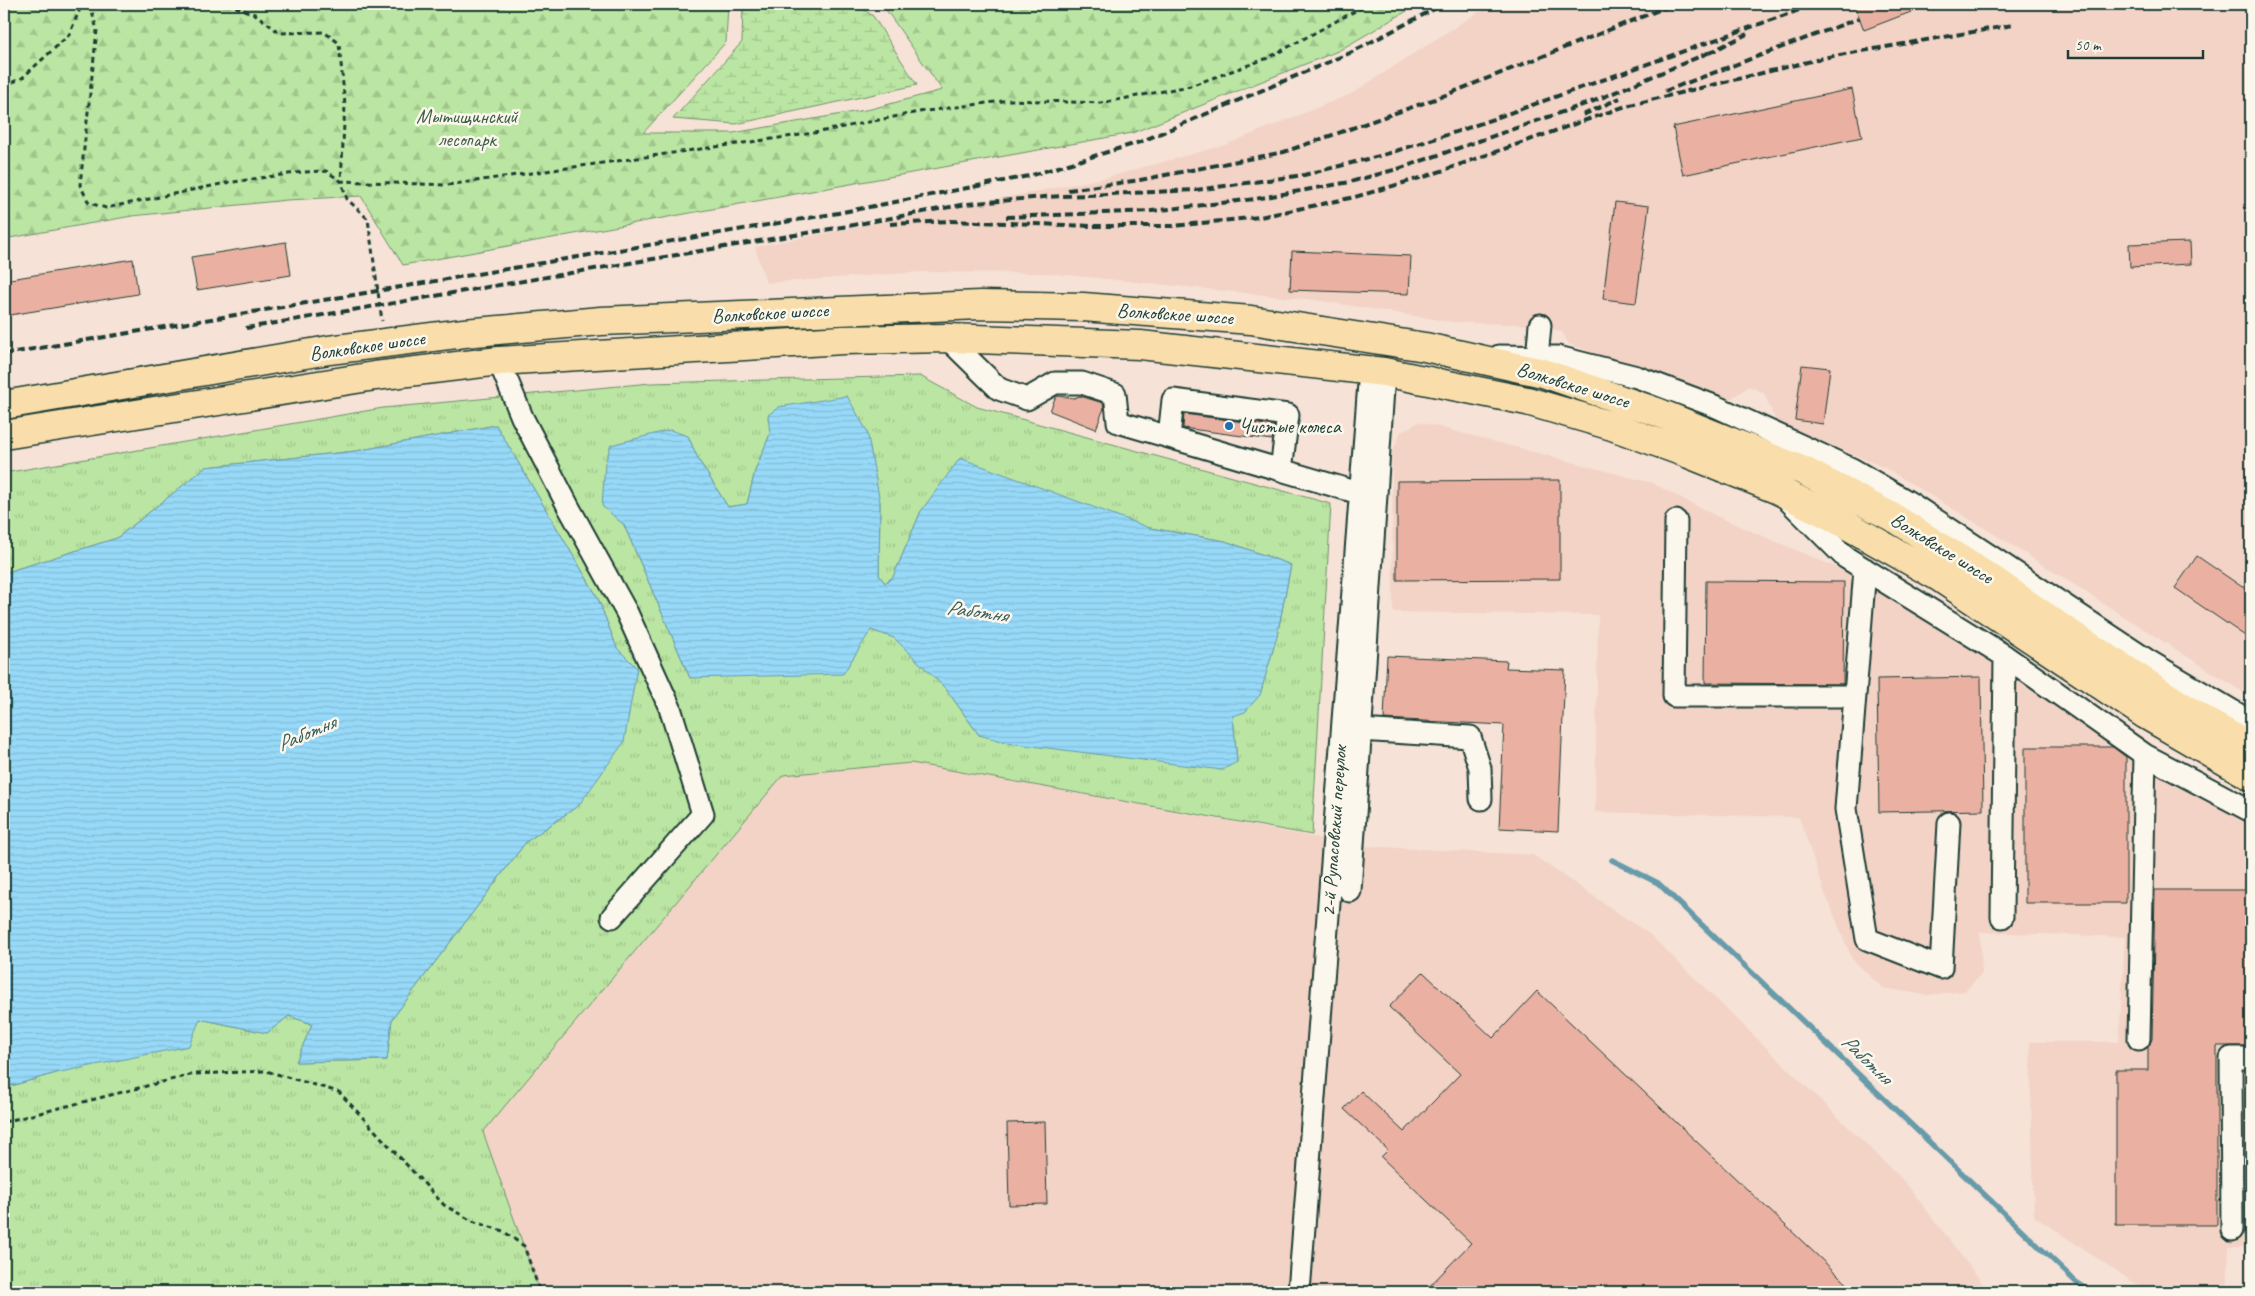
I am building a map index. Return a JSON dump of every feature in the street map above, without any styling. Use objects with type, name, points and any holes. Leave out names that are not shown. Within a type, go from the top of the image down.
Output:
[{"type":"main road","name":"Волковское шоссе","points":[[4,405],[329,350],[464,333],[601,321],[980,305],[1083,307],[1251,320],[1425,347],[1470,356],[1537,363],[1804,471],[1896,519],[1993,580],[2063,629],[2200,718],[2251,747]]},
{"type":"main road","name":"Волковское шоссе","points":[[4,435],[375,376],[499,360],[843,340],[947,338],[1168,347],[1377,371],[1527,401],[1612,426],[1776,489],[1831,516],[1939,577],[2146,715],[2251,776]]},
{"type":"street","points":[[1540,326],[1537,363],[1558,357],[1637,377],[1717,407],[1852,469],[1910,503],[2147,660],[2251,722]]},
{"type":"street","points":[[947,338],[999,389],[1028,398],[1055,383],[1082,382],[1115,394],[1118,422],[1359,493]]},
{"type":"street","points":[[499,360],[522,417],[627,613],[655,673],[670,708],[703,814],[612,917]]},
{"type":"street","points":[[1350,890],[1360,730],[1377,371]]},
{"type":"street","name":"2-й Рупасовский переулок","points":[[1299,1292],[1359,493],[1377,371]]},
{"type":"street","points":[[1169,437],[1173,400],[1288,414],[1281,470]]},
{"type":"street","points":[[1776,489],[1846,557],[1865,570],[2005,656],[2145,755],[2251,811]]},
{"type":"street","points":[[1676,521],[1674,696],[1855,696]]},
{"type":"street","points":[[1865,570],[1846,809],[1867,938],[1940,968],[1949,823]]},
{"type":"street","points":[[2002,917],[2005,656]]},
{"type":"street","points":[[1360,730],[1470,737],[1480,768],[1481,799]]},
{"type":"street","points":[[2139,1039],[2145,755]]},
{"type":"street","points":[[2232,1230],[2231,1058],[2251,1058]]},
{"type":"path","points":[[4,86],[22,78],[70,35],[82,4]]},
{"type":"path","points":[[90,4],[97,30],[80,185],[89,203],[106,208],[226,183],[302,172],[326,172],[341,181],[447,185],[814,133],[919,112],[1000,101],[1101,103],[1190,86],[1268,58],[1368,4]]},
{"type":"path","points":[[157,4],[188,9],[202,4]]},
{"type":"path","points":[[227,4],[255,14],[280,33],[324,32],[339,43],[345,105],[341,181],[347,199],[368,218],[382,322]]},
{"type":"path","points":[[4,1122],[194,1074],[266,1071],[339,1092],[444,1205],[472,1221],[503,1231],[524,1246],[540,1292]]},
{"type":"shaded area","points":[[1491,4],[2251,4],[2251,697],[1996,535],[1887,469],[1776,421],[1764,393],[1749,386],[1732,398],[1720,398],[1569,344],[1562,332],[1540,325],[1452,322],[1316,300],[1048,273],[920,272],[766,283],[755,247],[1105,178],[1225,145],[1351,94]]},
{"type":"shaded area","points":[[1419,422],[1652,483],[1716,516],[1880,586],[2177,783],[2251,823],[2251,1247],[2229,1247],[2227,1292],[2148,1292],[2034,1216],[2030,1042],[2119,1042],[2125,937],[1980,932],[1982,973],[1965,991],[1927,995],[1883,988],[1852,959],[1825,893],[1799,817],[1595,812],[1598,615],[1393,612],[1392,453],[1401,432]]},
{"type":"shaded area","points":[[911,763],[1362,846],[1533,855],[1649,934],[1905,1182],[1989,1292],[540,1292],[483,1132],[783,775]]},
{"type":"green space","name":"Мытищинский лесопарк","points":[[4,4],[728,4],[726,42],[643,133],[733,133],[871,109],[942,90],[882,4],[1419,4],[1338,51],[1132,133],[403,265],[361,196],[287,200],[132,216],[4,239]]},
{"type":"green space","points":[[743,4],[856,4],[873,16],[917,85],[736,124],[673,119],[742,42]]},
{"type":"green space","points":[[920,376],[977,407],[1331,504],[1312,835],[911,763],[783,775],[483,1132],[540,1292],[4,1292],[4,1088],[56,1073],[200,1019],[267,1033],[289,1016],[312,1024],[296,1062],[387,1060],[392,1019],[526,842],[579,805],[637,668],[617,648],[597,596],[496,425],[356,451],[206,467],[117,538],[4,573],[4,473],[383,408],[651,383]],"holes":[[[770,434],[880,502],[879,575],[885,583],[893,577],[921,511],[1150,528],[1225,541],[1291,565],[1277,636],[1260,694],[1233,716],[1237,762],[979,735],[946,689],[894,637],[871,630],[690,678],[624,525],[688,436],[698,459],[728,507],[747,504],[755,471]]]},
{"type":"water","points":[[847,396],[867,431],[880,502],[879,575],[885,583],[893,577],[921,511],[960,458],[1150,528],[1225,541],[1291,565],[1277,636],[1260,695],[1245,712],[1233,716],[1237,762],[1222,770],[1008,743],[979,735],[946,689],[894,638],[871,630],[843,674],[690,678],[624,525],[602,506],[605,463],[611,445],[670,430],[688,436],[698,459],[728,507],[747,504],[755,471],[770,434],[768,415],[779,407]]},
{"type":"water","points":[[496,425],[597,596],[617,648],[637,668],[624,742],[579,805],[526,842],[392,1019],[387,1060],[296,1062],[312,1024],[289,1016],[267,1033],[200,1019],[189,1046],[56,1073],[4,1088],[4,573],[117,538],[206,467],[356,451]]},
{"type":"building","points":[[1854,4],[1928,4],[1929,5],[1864,30]]},
{"type":"building","points":[[1852,89],[1862,137],[1683,175],[1673,127]]},
{"type":"building","points":[[1615,202],[1649,206],[1636,303],[1603,299]]},
{"type":"building","points":[[286,242],[291,275],[197,290],[191,257]]},
{"type":"building","points":[[2190,242],[2191,264],[2130,267],[2129,244]]},
{"type":"building","points":[[1292,251],[1411,256],[1409,294],[1290,290]]},
{"type":"building","points":[[133,259],[138,294],[4,316],[4,280]]},
{"type":"building","points":[[1802,365],[1830,368],[1823,424],[1795,420]]},
{"type":"building","points":[[1058,396],[1074,398],[1080,396],[1103,403],[1104,408],[1096,429],[1050,411],[1055,398]]},
{"type":"building","name":"Чистые колеса","points":[[1184,414],[1274,426],[1272,440],[1183,428]]},
{"type":"building","points":[[1560,480],[1560,579],[1397,580],[1397,481]]},
{"type":"building","points":[[2197,556],[2251,593],[2251,640],[2175,588]]},
{"type":"building","points":[[1706,581],[1844,582],[1843,684],[1705,683]]},
{"type":"building","points":[[1387,656],[1507,661],[1506,668],[1565,670],[1558,831],[1499,828],[1504,725],[1384,719]]},
{"type":"building","points":[[1981,677],[1983,810],[1879,812],[1877,679]]},
{"type":"building","points":[[2025,747],[2113,747],[2126,757],[2126,903],[2025,903]]},
{"type":"building","points":[[2155,890],[2248,890],[2248,1046],[2217,1046],[2217,1225],[2116,1225],[2116,1070],[2148,1070],[2148,1047],[2152,1039]]},
{"type":"building","points":[[1423,972],[1493,1038],[1537,991],[1856,1292],[1424,1292],[1471,1243],[1381,1157],[1388,1150],[1344,1109],[1361,1091],[1404,1132],[1460,1074],[1389,1007]]},
{"type":"building","points":[[1045,1122],[1047,1204],[1009,1205],[1007,1123]]},
{"type":"waterway","name":"Работня","points":[[1612,860],[1658,883],[2076,1282],[2092,1292]]},
{"type":"railway","points":[[4,354],[838,213],[1029,176],[1140,142],[1350,53],[1444,4]]},
{"type":"railway","points":[[1068,190],[1140,180],[1284,152],[1438,98],[1674,4]]},
{"type":"railway","points":[[246,328],[848,226],[966,204],[1044,197],[1196,190],[1304,175],[1383,155],[1462,130],[1816,4]]},
{"type":"railway","points":[[1665,91],[1860,18]]},
{"type":"railway","points":[[890,224],[949,221],[1093,226],[1174,226],[1260,217],[1355,197],[1427,176],[1626,106],[1828,57],[2013,25]]},
{"type":"railway","points":[[1709,53],[1747,34]]},
{"type":"railway","points":[[1006,217],[1152,211],[1255,199],[1350,182],[1401,168],[1594,101],[1715,50]]},
{"type":"railway","points":[[1583,115],[1620,98]]},
{"type":"place","name":"Чистые колеса","points":[[1229,426]]}]
